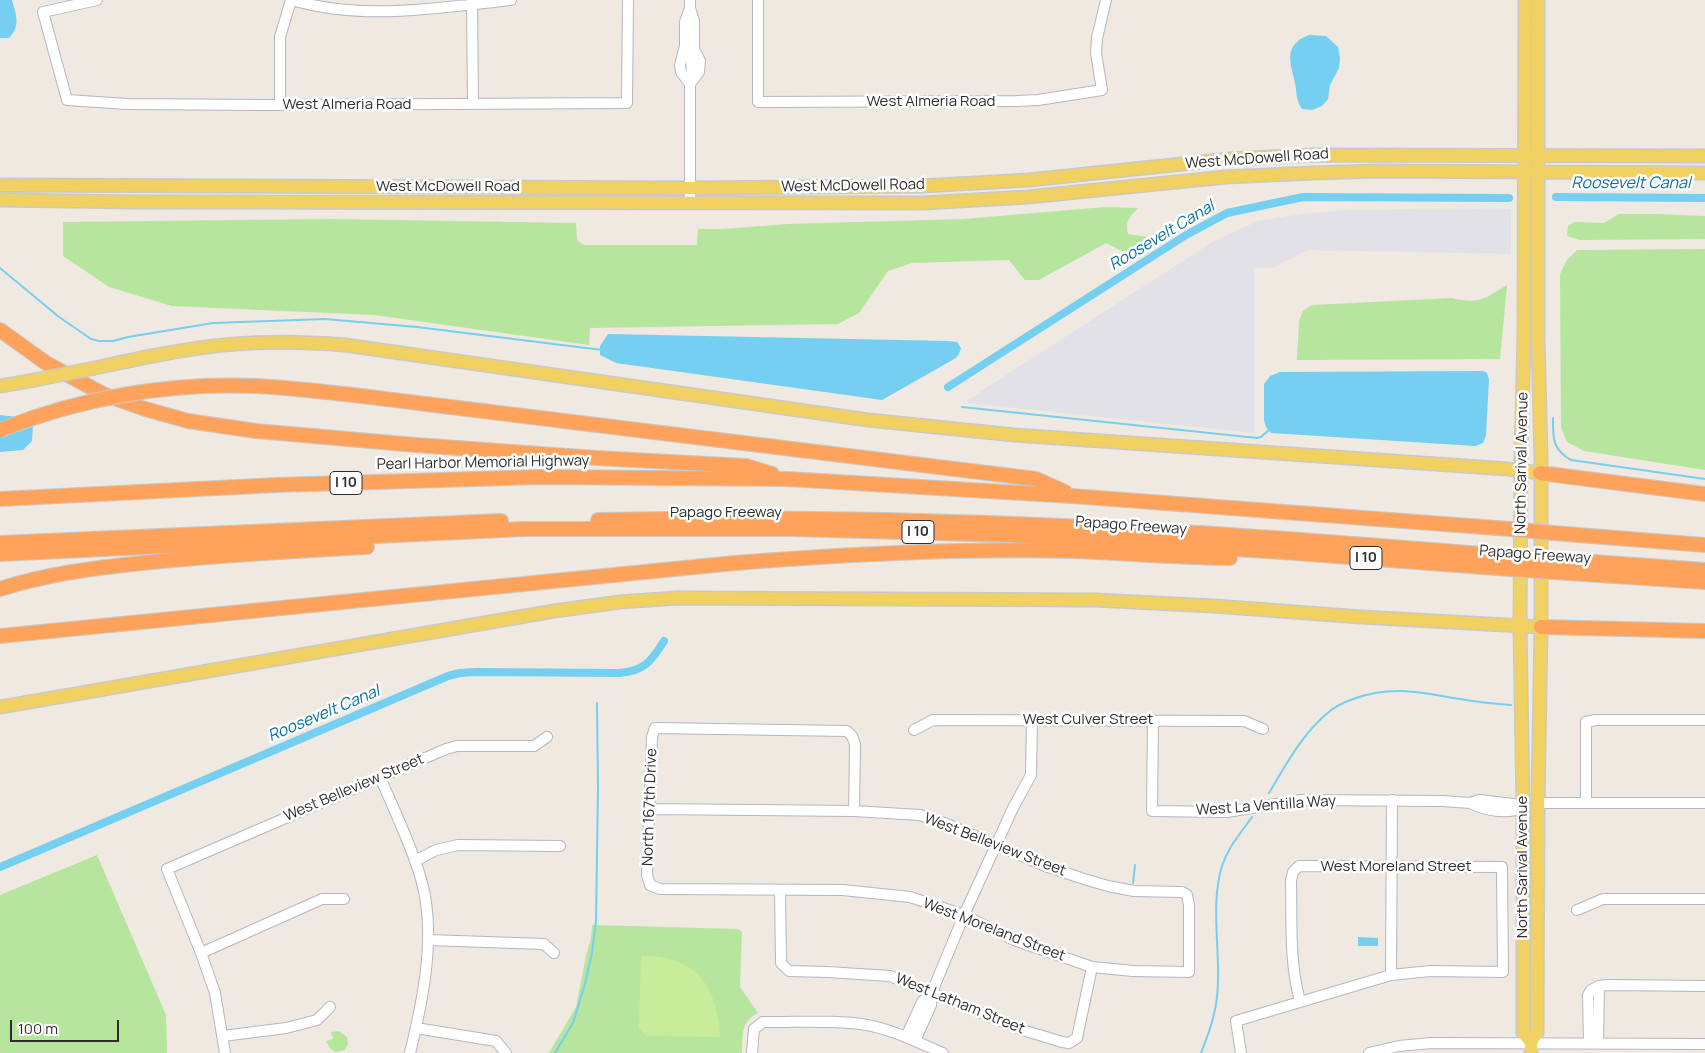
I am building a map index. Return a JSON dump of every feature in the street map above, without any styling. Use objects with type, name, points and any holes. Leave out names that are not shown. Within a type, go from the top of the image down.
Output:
[{"type":"highway","points":[[0,330],[46,364],[103,394],[145,409],[188,421],[256,431],[435,446],[596,458],[746,466],[787,478]]},
{"type":"highway","points":[[0,430],[60,409],[140,393],[198,387],[284,388],[1036,479],[1072,496]]},
{"type":"highway","points":[[1540,473],[1705,494]]},
{"type":"highway","name":"Pearl Harbor Memorial Highway","points":[[0,499],[277,485],[541,477],[787,478]]},
{"type":"highway","name":"Papago Freeway","points":[[787,478],[1072,496],[1705,545]]},
{"type":"highway","points":[[0,543],[486,522],[671,518],[784,518],[984,523],[1146,530],[1510,563]]},
{"type":"highway","points":[[0,588],[46,576],[138,563],[441,542],[554,529]]},
{"type":"highway","name":"Papago Freeway","points":[[554,529],[792,529],[1010,535],[1282,552],[1510,563],[1705,582]]},
{"type":"highway","name":"I 10","points":[[0,554],[554,529]]},
{"type":"highway","points":[[0,636],[735,564],[836,556],[956,551],[1074,551],[1229,558],[1282,552]]},
{"type":"highway","points":[[1553,566],[1705,570]]},
{"type":"highway","points":[[1541,626],[1705,631]]},
{"type":"main road","name":"North Sarival Avenue","points":[[1524,0],[1520,626],[1523,808],[1523,1034],[1531,1048]]},
{"type":"main road","name":"North Sarival Avenue","points":[[1531,1048],[1538,1033],[1538,803],[1541,626],[1538,0]]},
{"type":"main road","name":"West McDowell Road","points":[[0,185],[690,188],[943,185],[1045,179],[1230,159],[1313,155],[1705,156]]},
{"type":"main road","name":"West McDowell Road","points":[[0,200],[136,202],[923,203],[1028,197],[1251,175],[1352,171],[1705,173]]},
{"type":"main road","points":[[0,386],[169,353],[233,344],[289,342],[345,345],[823,414],[934,428],[1024,436],[1521,470],[1540,473]]},
{"type":"main road","points":[[0,707],[554,611],[620,602],[677,598],[1104,600],[1204,605],[1361,617],[1541,626]]},
{"type":"main road","points":[[1522,760],[1530,782],[1531,800],[1538,803]]},
{"type":"main road","points":[[1523,808],[1528,809],[1532,819],[1532,862],[1538,895]]},
{"type":"street","name":"West Almeria Road","points":[[97,0],[43,12],[67,100],[127,104],[280,105],[627,103],[628,0]]},
{"type":"street","points":[[280,105],[280,37],[291,0],[307,5],[361,12],[422,10],[472,2],[511,0]]},
{"type":"street","name":"West Almeria Road","points":[[758,0],[758,102],[1017,101],[1038,100],[1102,90],[1096,53],[1097,38],[1106,0]]},
{"type":"street","points":[[472,2],[473,104]]},
{"type":"street","points":[[690,4],[694,21],[689,49],[692,56],[690,203]]},
{"type":"street","name":"West Culver Street","points":[[914,730],[933,720],[1244,721],[1262,729]]},
{"type":"street","points":[[911,1039],[931,1005],[932,992],[964,915],[1031,774],[1032,720]]},
{"type":"street","name":"West La Ventilla Way","points":[[1152,720],[1152,811],[1228,812],[1301,800],[1392,800],[1470,803],[1479,800],[1512,804],[1523,808]]},
{"type":"street","points":[[1586,803],[1586,722],[1596,720],[1705,720]]},
{"type":"street","name":"North 167th Drive","points":[[650,885],[647,875],[652,737],[655,728],[847,731],[852,736],[855,744],[854,811]]},
{"type":"street","name":"West Belleview Street","points":[[201,954],[166,869],[446,749],[457,746],[534,746],[547,737]]},
{"type":"street","points":[[380,777],[415,861],[426,899],[428,940],[424,983],[410,1053]]},
{"type":"street","points":[[1241,1053],[1236,1021],[1391,975],[1390,867],[1392,800]]},
{"type":"street","points":[[1538,803],[1705,803]]},
{"type":"street","name":"West Belleview Street","points":[[650,809],[854,811],[920,815],[947,824],[1059,871],[1108,886],[1134,891],[1182,892],[1188,895],[1189,905],[1190,972]]},
{"type":"street","points":[[415,861],[436,850],[458,845],[560,846]]},
{"type":"street","name":"West Moreland Street","points":[[1300,1001],[1294,977],[1292,954],[1291,880],[1293,872],[1299,866],[1502,868],[1503,972],[1430,971],[1391,975]]},
{"type":"street","name":"West Moreland Street","points":[[650,885],[660,889],[843,890],[910,897],[964,915],[1014,940],[1092,967],[1133,971],[1190,972]]},
{"type":"street","name":"West Latham Street","points":[[780,890],[781,963],[789,971],[890,976],[1023,1030],[1062,1042],[1070,1043],[1077,1038],[1092,967]]},
{"type":"street","points":[[225,1053],[215,993],[201,954],[322,899],[344,899]]},
{"type":"street","points":[[1577,910],[1603,899],[1705,899]]},
{"type":"street","points":[[428,940],[544,944],[554,952]]},
{"type":"street","points":[[1594,1043],[1600,986],[1705,986]]},
{"type":"street","points":[[223,1036],[286,1028],[317,1020],[330,1006]]},
{"type":"street","points":[[752,1053],[754,1029],[763,1022],[851,1023],[889,1030],[943,1053]]},
{"type":"street","points":[[416,1028],[496,1041],[506,1053]]},
{"type":"street","points":[[1369,1053],[1399,1046],[1431,1043],[1531,1048],[1594,1043],[1705,1044]]},
{"type":"shaded area","points":[[1511,209],[1511,254],[1308,250],[1272,268],[1254,268],[1254,433],[967,403],[967,400],[1214,241],[1258,221],[1302,214],[1347,210]]},
{"type":"green space","points":[[1105,207],[1138,208],[1128,220],[1128,234],[1149,237],[1126,253],[1106,243],[1039,280],[1025,280],[1009,260],[912,263],[888,271],[859,313],[838,324],[590,328],[589,345],[374,315],[172,306],[109,287],[63,256],[63,222],[331,219],[576,223],[577,240],[584,245],[697,245],[698,229],[788,224],[964,219]]},
{"type":"green space","points":[[1619,214],[1705,216],[1705,239],[1580,240],[1567,236],[1568,226],[1574,222],[1604,223]]},
{"type":"green space","points":[[1705,249],[1705,470],[1584,451],[1567,442],[1561,427],[1560,274],[1567,260],[1577,250]]},
{"type":"green space","points":[[1507,285],[1500,359],[1297,360],[1299,321],[1303,311],[1312,305],[1452,298],[1469,301],[1487,297]]},
{"type":"green space","points":[[97,855],[166,1015],[167,1053],[0,1053],[0,895]]},
{"type":"green space","points":[[592,925],[738,929],[742,932],[740,987],[758,1013],[745,1025],[742,1053],[549,1053],[576,1007],[591,938]]},
{"type":"green space","points":[[641,956],[660,957],[677,961],[690,968],[700,977],[714,1003],[720,1037],[646,1036],[639,1028]]},
{"type":"green space","points":[[339,1031],[347,1037],[348,1044],[345,1050],[335,1052],[326,1041],[333,1039],[331,1032]]},
{"type":"water","points":[[0,0],[12,0],[15,11],[16,25],[13,34],[9,38],[0,38]]},
{"type":"water","points":[[1309,35],[1326,36],[1338,47],[1340,58],[1339,68],[1330,85],[1328,99],[1322,106],[1312,110],[1302,109],[1299,103],[1290,61],[1290,54],[1295,44]]},
{"type":"water","points":[[608,334],[948,341],[957,342],[961,348],[956,358],[882,400],[616,363],[600,355],[600,346]]},
{"type":"water","points":[[1483,371],[1487,373],[1489,379],[1486,435],[1483,443],[1475,446],[1271,433],[1266,427],[1264,420],[1264,384],[1270,376],[1280,372]]},
{"type":"water","points":[[0,415],[26,418],[33,425],[32,441],[23,450],[0,452]]},
{"type":"water","points":[[1358,937],[1378,938],[1378,946],[1358,946]]},
{"type":"waterway","name":"Roosevelt Canal","points":[[948,387],[1186,235],[1227,213],[1303,197],[1509,198]]},
{"type":"waterway","name":"Roosevelt Canal","points":[[1556,197],[1705,198]]},
{"type":"waterway","points":[[0,268],[59,317],[91,339],[99,341],[113,341],[213,323],[325,319],[417,327],[602,350]]},
{"type":"waterway","points":[[962,407],[1257,438],[1270,429]]},
{"type":"waterway","points":[[1553,418],[1553,431],[1557,447],[1560,452],[1571,460],[1705,479]]},
{"type":"waterway","name":"Roosevelt Canal","points":[[0,867],[448,676],[476,672],[628,672],[641,668],[651,660],[664,641]]},
{"type":"waterway","points":[[1269,793],[1296,749],[1312,728],[1332,709],[1353,699],[1369,694],[1399,691],[1511,705]]},
{"type":"waterway","points":[[555,1053],[573,1023],[592,953],[596,921],[597,703]]},
{"type":"waterway","points":[[1201,1053],[1211,1026],[1217,999],[1216,908],[1222,866],[1235,840],[1252,817]]},
{"type":"waterway","points":[[1133,883],[1135,865]]}]
